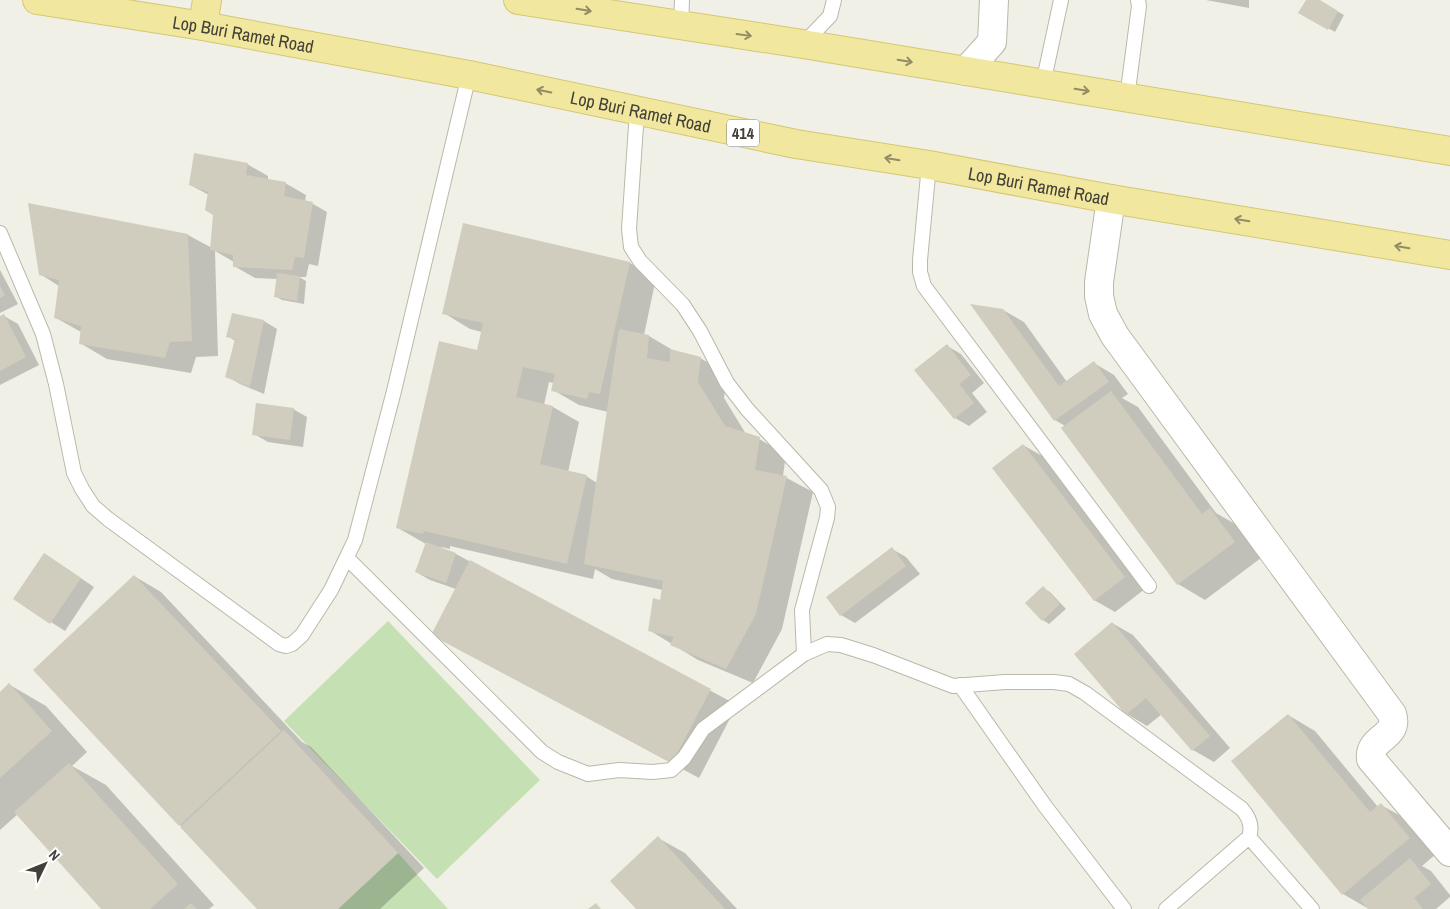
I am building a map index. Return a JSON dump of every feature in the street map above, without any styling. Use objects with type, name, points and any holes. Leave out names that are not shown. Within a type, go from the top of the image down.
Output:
[{"type":"main road","name":"Lop Buri Ramet Road","points":[[37,0],[205,13],[469,75],[796,144],[929,165],[1111,199],[1450,255]]},
{"type":"main road","points":[[518,0],[681,13],[803,44],[1450,151]]},
{"type":"street","points":[[966,71],[992,42],[994,0]]},
{"type":"street","points":[[1111,199],[1099,282],[1100,302],[1107,322],[1115,336],[1392,714],[1394,724],[1374,746],[1371,759],[1450,852]]},
{"type":"lane","points":[[803,44],[830,16],[834,0]]},
{"type":"lane","points":[[1043,84],[1061,0]]},
{"type":"lane","points":[[1127,98],[1139,6],[1138,0]]},
{"type":"lane","points":[[0,233],[43,334],[56,384],[74,473],[82,489],[94,506],[108,519],[240,616],[280,644],[286,646],[302,635],[331,590],[355,540],[394,391],[469,75]]},
{"type":"lane","points":[[637,111],[629,229],[631,247],[640,261],[683,305],[700,331],[728,383],[747,409],[821,490],[828,507],[827,518],[802,610],[804,654]]},
{"type":"lane","points":[[929,165],[920,260],[920,272],[924,286],[1149,586]]},
{"type":"lane","points":[[346,558],[542,752],[558,762],[588,774],[619,770],[653,772],[671,770],[684,758],[703,729],[804,654],[821,646],[834,644],[872,655],[945,683],[960,686],[1005,682],[1054,682],[1069,684],[1231,799],[1242,808],[1248,817],[1251,830],[1248,837],[1166,909]]},
{"type":"lane","points":[[960,686],[1045,806],[1124,909]]},
{"type":"lane","points":[[1248,837],[1312,909]]},
{"type":"green space","points":[[388,621],[540,780],[437,879],[284,721]]},
{"type":"green space","points":[[398,853],[448,909],[338,909]]},
{"type":"building","points":[[1306,0],[1320,0],[1338,11],[1328,30],[1298,13]]},
{"type":"building","points":[[194,153],[248,163],[246,175],[286,182],[284,196],[313,202],[304,258],[295,257],[292,270],[233,267],[233,255],[210,250],[213,215],[205,210],[208,192],[189,185]]},
{"type":"building","points":[[28,203],[188,234],[192,341],[170,342],[165,358],[79,344],[81,326],[54,318],[59,280],[39,275]]},
{"type":"building","points":[[463,223],[630,262],[600,394],[589,392],[587,399],[551,391],[555,374],[523,367],[516,397],[553,406],[540,464],[587,475],[567,564],[424,531],[423,534],[396,528],[439,341],[477,350],[483,323],[442,314]]},
{"type":"building","points":[[277,273],[300,276],[297,301],[274,297]]},
{"type":"building","points":[[0,286],[5,295],[0,298]]},
{"type":"building","points":[[970,304],[1003,309],[1059,386],[1094,361],[1109,382],[1054,421]]},
{"type":"building","points":[[232,313],[264,320],[250,387],[225,377],[235,339],[226,337]]},
{"type":"building","points":[[4,314],[26,357],[0,371],[0,316]]},
{"type":"building","points":[[619,329],[649,335],[647,358],[670,362],[670,349],[701,357],[698,382],[725,426],[760,437],[755,470],[787,476],[756,614],[726,669],[670,645],[674,637],[648,631],[653,598],[660,600],[663,581],[584,564]]},
{"type":"building","points":[[947,344],[971,375],[959,384],[974,403],[954,419],[914,370]]},
{"type":"building","points":[[1111,391],[1202,514],[1210,508],[1235,542],[1177,585],[1061,428]]},
{"type":"building","points":[[256,403],[294,408],[290,440],[252,435]]},
{"type":"building","points":[[1023,444],[1125,577],[1094,601],[992,468]]},
{"type":"building","points":[[426,542],[456,553],[446,583],[415,572]]},
{"type":"building","points":[[892,547],[906,566],[840,616],[826,597]]},
{"type":"building","points":[[44,553],[81,578],[50,624],[13,599]]},
{"type":"building","points":[[470,560],[711,689],[672,763],[431,635]]},
{"type":"building","points":[[134,575],[281,731],[179,826],[33,670]]},
{"type":"building","points":[[1043,586],[1060,604],[1042,621],[1025,603]]},
{"type":"building","points":[[1112,622],[1210,736],[1192,751],[1146,698],[1126,715],[1074,654]]},
{"type":"building","points":[[9,683],[52,731],[0,778],[0,692]]},
{"type":"building","points":[[1288,714],[1370,812],[1381,803],[1410,838],[1342,895],[1231,761]]},
{"type":"building","points":[[284,730],[398,853],[338,909],[257,909],[180,827]]},
{"type":"building","points":[[69,763],[178,884],[150,909],[101,909],[14,812]]},
{"type":"building","points":[[658,836],[725,909],[636,909],[610,881]]},
{"type":"building","points":[[1410,858],[1431,884],[1414,898],[1423,909],[1368,909],[1360,900]]},
{"type":"building","points":[[191,903],[197,909],[184,909]]},
{"type":"building","points":[[596,903],[601,909],[588,909]]}]
